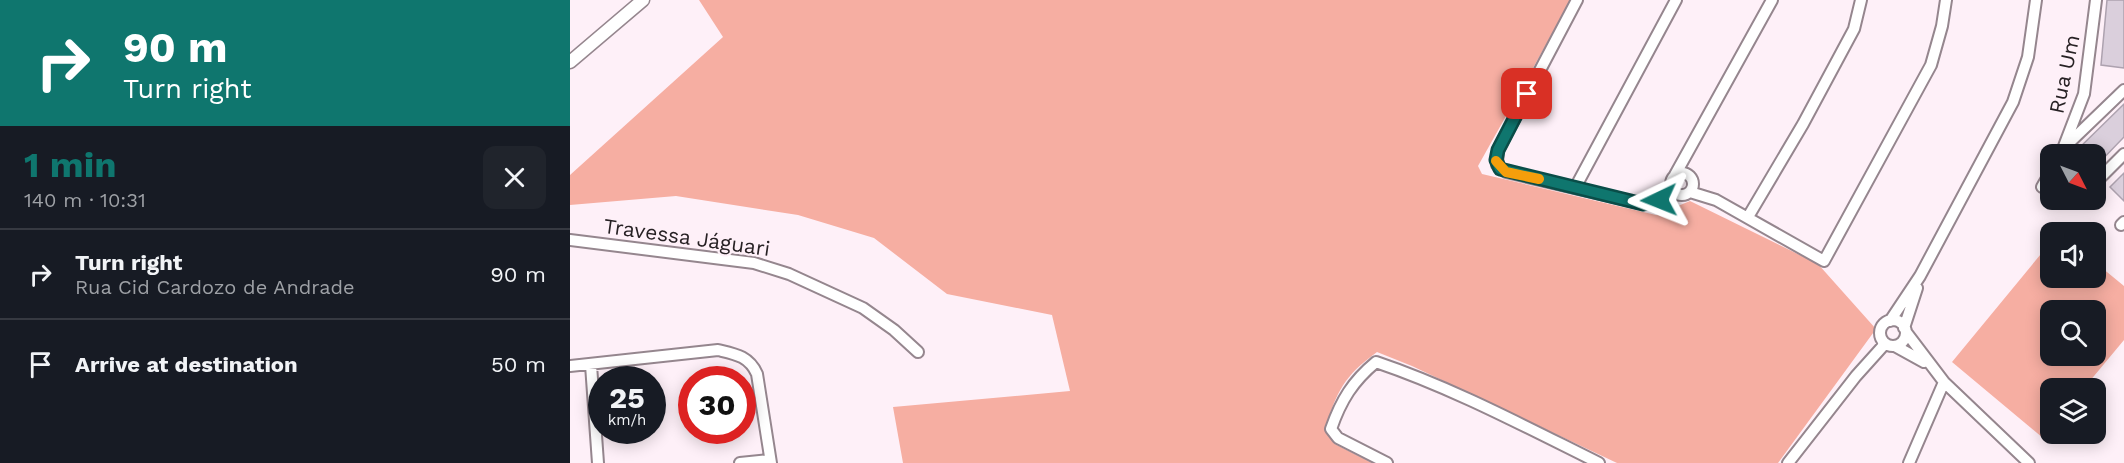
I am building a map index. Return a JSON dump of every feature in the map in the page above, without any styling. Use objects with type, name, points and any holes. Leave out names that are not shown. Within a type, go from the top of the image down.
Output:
[{"type":"street","points":[[570,62],[643,0]]},
{"type":"street","points":[[1577,0],[1498,150],[1496,160],[1500,169],[1643,204],[1659,200],[1675,190],[1690,192],[1716,200],[1824,261],[1931,65],[1942,26],[1946,0]]},
{"type":"street","points":[[1575,188],[1676,0]]},
{"type":"street","points":[[1675,190],[1675,176],[1695,144],[1772,0]]},
{"type":"street","points":[[1748,217],[1803,124],[1849,38],[1858,16],[1860,0]]},
{"type":"street","points":[[1788,463],[1856,376],[1883,346],[1881,329],[1890,321],[1920,276],[2013,102],[2028,57],[2036,0]]},
{"type":"street","name":"Rua Um","points":[[2066,144],[2088,73],[2096,0]]},
{"type":"street","points":[[2070,144],[2124,90]]},
{"type":"street","points":[[1690,192],[1695,144]]},
{"type":"street","points":[[2106,172],[2124,154]]},
{"type":"street","points":[[1675,176],[1690,177],[1716,200]]},
{"type":"street","name":"Travessa Jáguari","points":[[570,240],[754,263],[789,274],[863,308],[894,330],[918,352]]},
{"type":"street","points":[[1895,346],[1903,341],[1920,276]]},
{"type":"street","points":[[1890,321],[1898,322],[1944,382],[2024,461]]},
{"type":"street","points":[[1883,342],[1930,365]]},
{"type":"street","points":[[570,366],[718,350],[741,355],[753,365],[758,374],[770,462],[740,463]]},
{"type":"street","points":[[1387,463],[1338,438],[1331,429],[1341,401],[1356,378],[1376,362],[1406,372],[1497,413],[1599,463]]},
{"type":"street","points":[[591,364],[598,463]]},
{"type":"street","points":[[1909,463],[1944,382]]},
{"type":"shaded area","points":[[699,0],[1571,0],[1478,166],[1482,174],[1656,215],[1690,201],[1818,264],[1876,329],[1778,463],[1617,463],[1412,366],[1377,352],[1343,385],[1325,429],[1335,444],[1372,463],[903,463],[893,407],[1070,391],[1052,315],[947,294],[874,238],[798,215],[676,196],[570,205],[570,175],[723,37]]},
{"type":"shaded area","points":[[2040,255],[2040,288],[2106,288],[2106,271],[2124,286],[2124,340],[2106,362],[2106,300],[2040,300],[2040,366],[2102,366],[2092,378],[2040,378],[2040,435],[1952,362]]},
{"type":"building","points":[[2107,0],[2124,0],[2124,68],[2101,65]]},
{"type":"building","points":[[2124,104],[2124,137],[2106,156],[2106,144],[2083,144]]},
{"type":"building","points":[[2124,173],[2124,201],[2110,187]]},
{"type":"slow traffic","points":[[1496,161],[1500,169],[1506,172],[1539,179]]},
{"type":"route","points":[[1527,94],[1498,150],[1496,160],[1500,169],[1643,204],[1651,204],[1659,200]]}]
